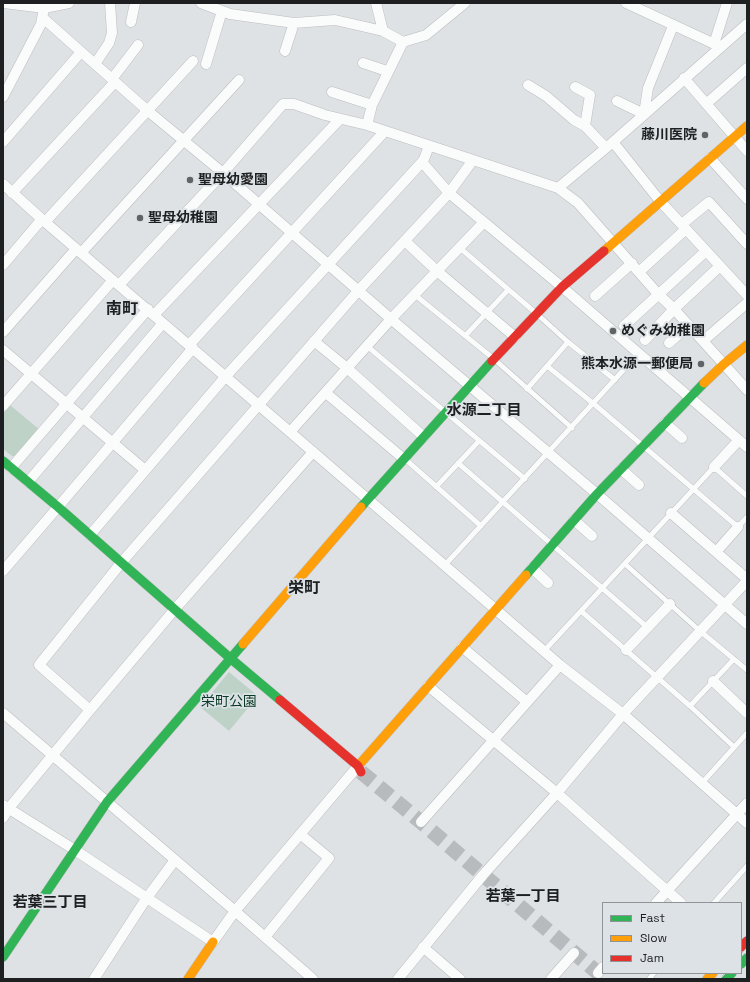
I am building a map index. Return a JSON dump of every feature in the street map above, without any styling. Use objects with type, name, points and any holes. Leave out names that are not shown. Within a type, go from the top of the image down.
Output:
[{"type":"street","points":[[4,3],[44,13],[81,52],[148,111],[223,173],[358,291],[597,494],[747,624]]},
{"type":"street","points":[[44,13],[69,3]]},
{"type":"street","points":[[95,64],[109,43],[112,33],[110,3]]},
{"type":"street","points":[[131,22],[135,3]]},
{"type":"street","points":[[201,3],[230,14],[294,23],[334,20],[383,31],[403,42]]},
{"type":"street","points":[[376,3],[383,31]]},
{"type":"street","points":[[367,125],[372,105],[387,71],[403,42],[426,35],[465,3]]},
{"type":"street","points":[[626,3],[717,46]]},
{"type":"street","points":[[717,46],[726,3]]},
{"type":"street","points":[[206,64],[222,11]]},
{"type":"street","points":[[3,97],[41,24],[44,13]]},
{"type":"street","points":[[285,51],[294,23]]},
{"type":"street","points":[[558,188],[644,114],[717,46],[747,24]]},
{"type":"street","points":[[644,114],[648,88],[673,26]]},
{"type":"street","points":[[138,46],[114,80],[7,191],[226,376],[560,665],[623,714],[747,823]]},
{"type":"street","points":[[3,142],[81,52]]},
{"type":"street","points":[[3,265],[193,61]]},
{"type":"street","points":[[363,63],[387,71]]},
{"type":"street","points":[[706,104],[747,68]]},
{"type":"street","points":[[684,78],[747,151]]},
{"type":"street","points":[[3,332],[239,80]]},
{"type":"street","points":[[528,85],[546,96],[574,120],[609,145],[747,296]]},
{"type":"street","points":[[575,87],[590,96],[584,126]]},
{"type":"street","points":[[332,92],[372,105]]},
{"type":"street","points":[[617,101],[644,114]]},
{"type":"street","points":[[3,406],[116,282],[223,173],[283,104],[294,104],[325,115],[367,125],[558,188],[578,203],[640,271],[658,294],[689,325],[747,390]]},
{"type":"street","points":[[11,468],[151,312],[259,204],[340,119]]},
{"type":"street","points":[[3,958],[107,802],[368,499],[469,385],[562,287],[747,126]]},
{"type":"street","points":[[3,571],[113,443],[191,347],[385,131]]},
{"type":"street","points":[[90,535],[226,376],[422,162],[429,146]]},
{"type":"street","points":[[710,158],[747,199]]},
{"type":"street","points":[[90,710],[39,665],[121,563],[358,291],[449,193],[473,160]]},
{"type":"street","points":[[422,162],[449,193],[562,287],[747,447]]},
{"type":"street","points":[[640,271],[709,202],[747,244]]},
{"type":"street","points":[[290,432],[391,319],[484,222]]},
{"type":"street","points":[[405,241],[437,272],[515,337]]},
{"type":"street","points":[[624,326],[706,251]]},
{"type":"street","points":[[595,296],[632,263]]},
{"type":"street","points":[[645,340],[674,309],[720,266]]},
{"type":"street","points":[[703,341],[747,303]]},
{"type":"street","points":[[28,482],[163,323]]},
{"type":"street","points":[[669,343],[689,325]]},
{"type":"street","points":[[314,341],[424,436]]},
{"type":"street","points":[[188,979],[236,911],[300,834],[359,769],[495,609],[597,494],[690,397],[747,344]]},
{"type":"street","points":[[3,350],[145,470]]},
{"type":"street","points":[[326,393],[404,459]]},
{"type":"street","points":[[665,423],[682,438]]},
{"type":"street","points":[[714,467],[739,440]]},
{"type":"street","points":[[3,818],[6,806],[53,756],[175,609],[313,452]]},
{"type":"street","points":[[3,461],[359,769]]},
{"type":"street","points":[[621,469],[638,486]]},
{"type":"street","points":[[398,979],[483,875],[557,793],[623,714],[747,580],[672,513]]},
{"type":"street","points":[[574,520],[592,536]]},
{"type":"street","points":[[716,552],[738,527]]},
{"type":"street","points":[[532,568],[548,583]]},
{"type":"street","points":[[626,650],[670,604]]},
{"type":"street","points":[[462,647],[527,702]]},
{"type":"street","points":[[421,822],[560,665]]},
{"type":"street","points":[[713,682],[747,712]]},
{"type":"street","points":[[428,686],[557,793],[680,902]]},
{"type":"street","points":[[3,713],[236,911],[313,979]]},
{"type":"street","points":[[657,902],[747,803]]},
{"type":"street","points":[[6,806],[213,942]]},
{"type":"street","points":[[265,936],[329,858],[300,834]]},
{"type":"street","points":[[94,979],[146,899],[175,860]]},
{"type":"street","points":[[423,947],[460,979]]},
{"type":"street","points":[[551,979],[574,953]]},
{"type":"lane","points":[[460,248],[568,342],[615,380]]},
{"type":"lane","points":[[465,336],[508,290]]},
{"type":"lane","points":[[415,295],[494,359],[572,428]]},
{"type":"lane","points":[[527,389],[568,342]]},
{"type":"lane","points":[[367,346],[525,479]]},
{"type":"lane","points":[[444,566],[594,404],[639,353]]},
{"type":"lane","points":[[547,366],[594,404],[738,527],[747,517]]},
{"type":"lane","points":[[436,487],[479,441]]},
{"type":"lane","points":[[404,459],[481,526]]},
{"type":"lane","points":[[458,463],[647,627]]},
{"type":"lane","points":[[544,651],[714,467],[747,496]]},
{"type":"lane","points":[[625,564],[700,631],[747,670]]},
{"type":"lane","points":[[581,612],[690,706],[734,747]]},
{"type":"lane","points":[[690,706],[734,659]]},
{"type":"lane","points":[[702,783],[747,733]]},
{"type":"lane","points":[[715,902],[747,866]]},
{"type":"green space","points":[[10,405],[40,430],[19,456],[12,456],[3,449],[3,414]]},
{"type":"green space","name":"栄町公園","points":[[229,672],[258,696],[229,731],[200,707]]},
{"type":"tunnel","points":[[361,772],[605,979]]},
{"type":"tram line","points":[[742,953],[747,948]]},
{"type":"tram line","points":[[720,979],[725,974]]},
{"type":"traffic: fast","points":[[361,507],[492,361]]},
{"type":"traffic: fast","points":[[526,575],[597,494],[704,383]]},
{"type":"traffic: fast","points":[[3,461],[280,700]]},
{"type":"traffic: fast","points":[[3,957],[107,802],[243,644]]},
{"type":"traffic: fast","points":[[742,963],[747,958]]},
{"type":"traffic: fast","points":[[726,979],[731,974]]},
{"type":"traffic: slow","points":[[604,251],[747,126]]},
{"type":"traffic: slow","points":[[704,383],[747,345]]},
{"type":"traffic: slow","points":[[243,644],[361,507]]},
{"type":"traffic: slow","points":[[358,766],[526,575]]},
{"type":"traffic: slow","points":[[188,979],[213,942]]},
{"type":"traffic: slow","points":[[707,979],[712,974]]},
{"type":"traffic: jam","points":[[492,361],[562,287],[604,251]]},
{"type":"traffic: jam","points":[[280,700],[358,766],[361,772]]},
{"type":"traffic: jam","points":[[742,946],[747,941]]},
{"type":"place","name":"藤川医院","points":[[705,135]]},
{"type":"place","name":"聖母幼愛園","points":[[190,180]]},
{"type":"place","name":"聖母幼稚園","points":[[140,218]]},
{"type":"place","name":"めぐみ幼稚園","points":[[613,331]]},
{"type":"place","name":"熊本水源一郵便局","points":[[701,364]]},
{"type":"district","name":"南町","points":[[122,310]]},
{"type":"district","name":"水源二丁目","points":[[484,411]]},
{"type":"district","name":"栄町","points":[[304,589]]},
{"type":"district","name":"若葉一丁目","points":[[523,897]]},
{"type":"district","name":"若葉三丁目","points":[[50,903]]}]
